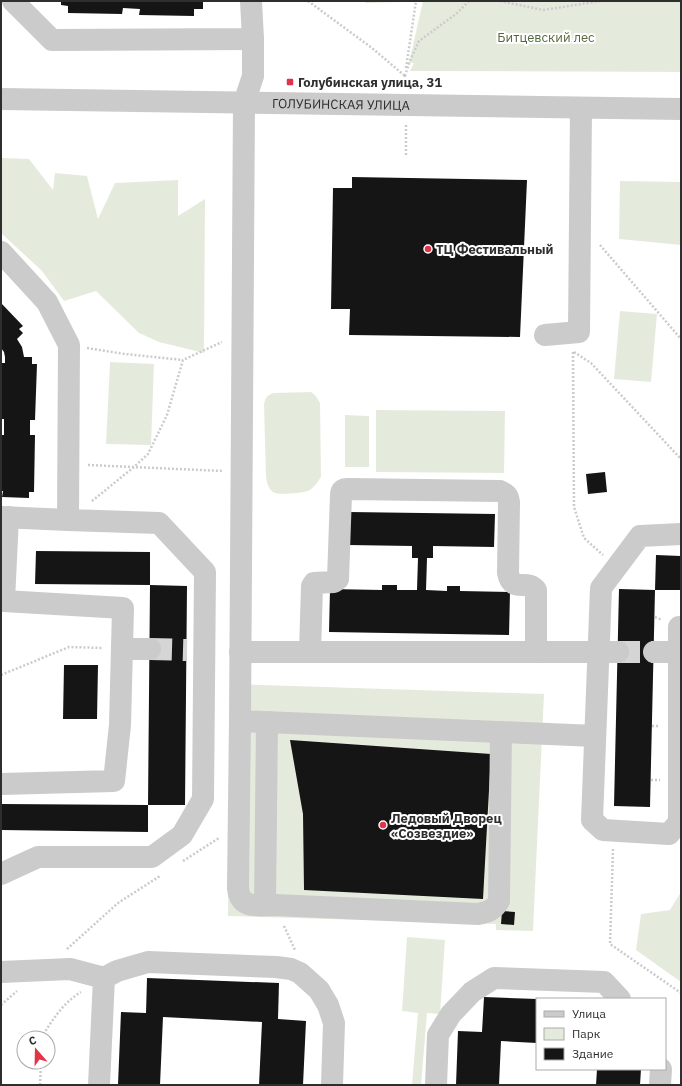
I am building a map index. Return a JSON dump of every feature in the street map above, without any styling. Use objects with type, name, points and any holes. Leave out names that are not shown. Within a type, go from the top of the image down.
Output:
[{"type":"street","points":[[13,1],[52,40],[253,39]]},
{"type":"street","points":[[251,1],[253,76],[244,103],[239,895],[244,902],[250,905],[478,914],[488,912],[496,908],[500,901],[501,732]]},
{"type":"street","name":"ГОЛУБИНСКАЯ УЛИЦА","points":[[1,99],[681,109]]},
{"type":"street","points":[[545,335],[573,342],[579,332],[581,108]]},
{"type":"street","points":[[2,254],[47,302],[69,345],[68,520]]},
{"type":"street","points":[[310,652],[312,586],[314,583],[334,582],[338,579],[341,492],[348,489],[500,491],[506,494],[509,497],[508,573],[512,583],[517,585],[529,585],[534,587],[536,590],[536,652]]},
{"type":"street","points":[[1,784],[114,781],[120,724],[123,608],[4,601],[4,517],[159,523],[205,572],[195,650],[203,799],[182,835],[152,857],[38,857],[1,874]]},
{"type":"street","points":[[681,534],[640,536],[601,588],[608,652],[595,736],[592,820],[603,830],[669,834],[679,822],[679,627],[681,627]]},
{"type":"street","points":[[122,649],[150,649]]},
{"type":"street","points":[[240,652],[608,652]]},
{"type":"street","points":[[654,652],[679,652]]},
{"type":"street","points":[[240,721],[595,736]]},
{"type":"street","points":[[267,722],[270,905]]},
{"type":"street","points":[[1,972],[70,969],[104,978],[117,971],[148,962],[276,967],[291,969],[300,973],[319,990],[328,1005],[334,1023],[332,1085]]},
{"type":"street","points":[[99,1085],[104,978]]},
{"type":"street","points":[[436,1085],[438,1035],[451,1014],[472,992],[494,978],[604,982],[619,998]]},
{"type":"street","points":[[660,1070],[660,1085]]},
{"type":"path","points":[[308,1],[372,48],[405,76]]},
{"type":"path","points":[[405,76],[416,1]]},
{"type":"path","points":[[405,76],[409,63],[420,41],[456,14],[469,1]]},
{"type":"path","points":[[500,1],[544,10],[601,1]]},
{"type":"path","points":[[406,123],[406,156]]},
{"type":"path","points":[[580,222],[681,339]]},
{"type":"path","points":[[69,345],[125,354],[183,360],[242,332]]},
{"type":"path","points":[[573,342],[681,459]]},
{"type":"path","points":[[573,342],[574,507],[584,538],[616,568]]},
{"type":"path","points":[[68,520],[148,454],[167,415],[183,360]]},
{"type":"path","points":[[68,464],[241,471]]},
{"type":"path","points":[[1,675],[70,647],[122,649]]},
{"type":"path","points":[[613,831],[610,944],[681,993]]},
{"type":"path","points":[[270,905],[295,951]]},
{"type":"path","points":[[46,1030],[56,1015],[70,1001],[104,978]]},
{"type":"path","points":[[40,1085],[41,1070]]},
{"type":"green space","points":[[365,1],[406,1],[365,3]]},
{"type":"green space","name":"Битцевский лес","points":[[423,1],[681,1],[681,72],[410,71],[414,63],[409,63]]},
{"type":"green space","points":[[1,158],[29,159],[53,190],[55,173],[87,176],[98,219],[115,183],[178,180],[178,216],[205,199],[204,353],[159,342],[139,333],[96,291],[64,301],[42,271],[1,233]]},
{"type":"green space","points":[[620,181],[681,182],[681,245],[619,239]]},
{"type":"green space","points":[[620,311],[657,314],[651,382],[614,379]]},
{"type":"green space","points":[[110,362],[154,364],[151,445],[106,444]]},
{"type":"green space","points":[[311,392],[320,403],[321,477],[314,487],[308,491],[292,494],[275,493],[270,489],[266,477],[265,400],[268,396],[274,393]]},
{"type":"green space","points":[[376,410],[505,411],[504,473],[376,472]]},
{"type":"green space","points":[[345,415],[369,416],[369,467],[345,467]]},
{"type":"green space","name":"Ледовый Дворец «Созвездие»","points":[[230,684],[544,694],[533,931],[496,930],[496,924],[228,916]]},
{"type":"green space","points":[[681,892],[681,982],[636,950],[641,914],[670,910]]},
{"type":"green space","points":[[407,937],[445,940],[440,1014],[427,1013],[421,1085],[412,1085],[418,1013],[402,1011]]},
{"type":"building","points":[[61,1],[203,1],[203,9],[194,9],[194,16],[139,15],[140,9],[123,8],[122,14],[68,13],[68,6],[61,5]]},
{"type":"building","name":"ТЦ Фестивальный","points":[[352,177],[527,180],[520,337],[349,335],[350,309],[331,309],[333,188],[352,188]]},
{"type":"building","points":[[1,303],[23,326],[19,329],[23,333],[17,339],[22,347],[24,357],[32,357],[32,364],[37,364],[35,420],[30,420],[30,435],[35,435],[34,492],[29,492],[29,498],[2,497],[3,491],[1,491],[1,435],[4,435],[4,419],[1,419],[1,363],[5,363],[5,357],[1,348]]},
{"type":"building","points":[[605,472],[607,492],[588,494],[586,474]]},
{"type":"building","points":[[349,512],[495,514],[494,547],[433,546],[433,558],[427,558],[426,590],[447,591],[447,586],[460,586],[460,591],[510,592],[509,635],[329,632],[330,589],[382,590],[382,585],[397,585],[397,590],[417,590],[418,558],[412,558],[412,546],[348,545]]},
{"type":"building","points":[[36,551],[150,552],[150,585],[35,584]]},
{"type":"building","points":[[656,555],[681,556],[681,590],[655,590]]},
{"type":"building","points":[[150,585],[187,586],[185,805],[148,805]]},
{"type":"building","points":[[619,589],[655,590],[650,807],[614,806]]},
{"type":"building","points":[[64,665],[98,665],[97,719],[63,719]]},
{"type":"building","points":[[290,740],[491,754],[483,899],[304,890],[303,814]]},
{"type":"building","points":[[1,804],[148,805],[148,832],[1,830]]},
{"type":"building","points":[[502,911],[515,912],[514,925],[501,924]]},
{"type":"building","points":[[147,978],[279,983],[278,1019],[306,1021],[303,1085],[259,1085],[262,1022],[163,1017],[160,1085],[118,1085],[121,1012],[146,1013]]},
{"type":"building","points":[[484,997],[536,999],[536,1043],[501,1041],[499,1085],[456,1085],[458,1031],[482,1032]]},
{"type":"building","points":[[597,1070],[641,1070],[640,1085],[596,1085]]},
{"type":"tunnel","points":[[150,649],[187,650]]},
{"type":"tunnel","points":[[618,652],[654,652]]},
{"type":"place","name":"Голубинская улица, 31","points":[[290,82]]},
{"type":"place","name":"ТЦ Фестивальный","points":[[428,249]]},
{"type":"place","name":"Ледовый Дворец «Созвездие»","points":[[383,825]]}]
